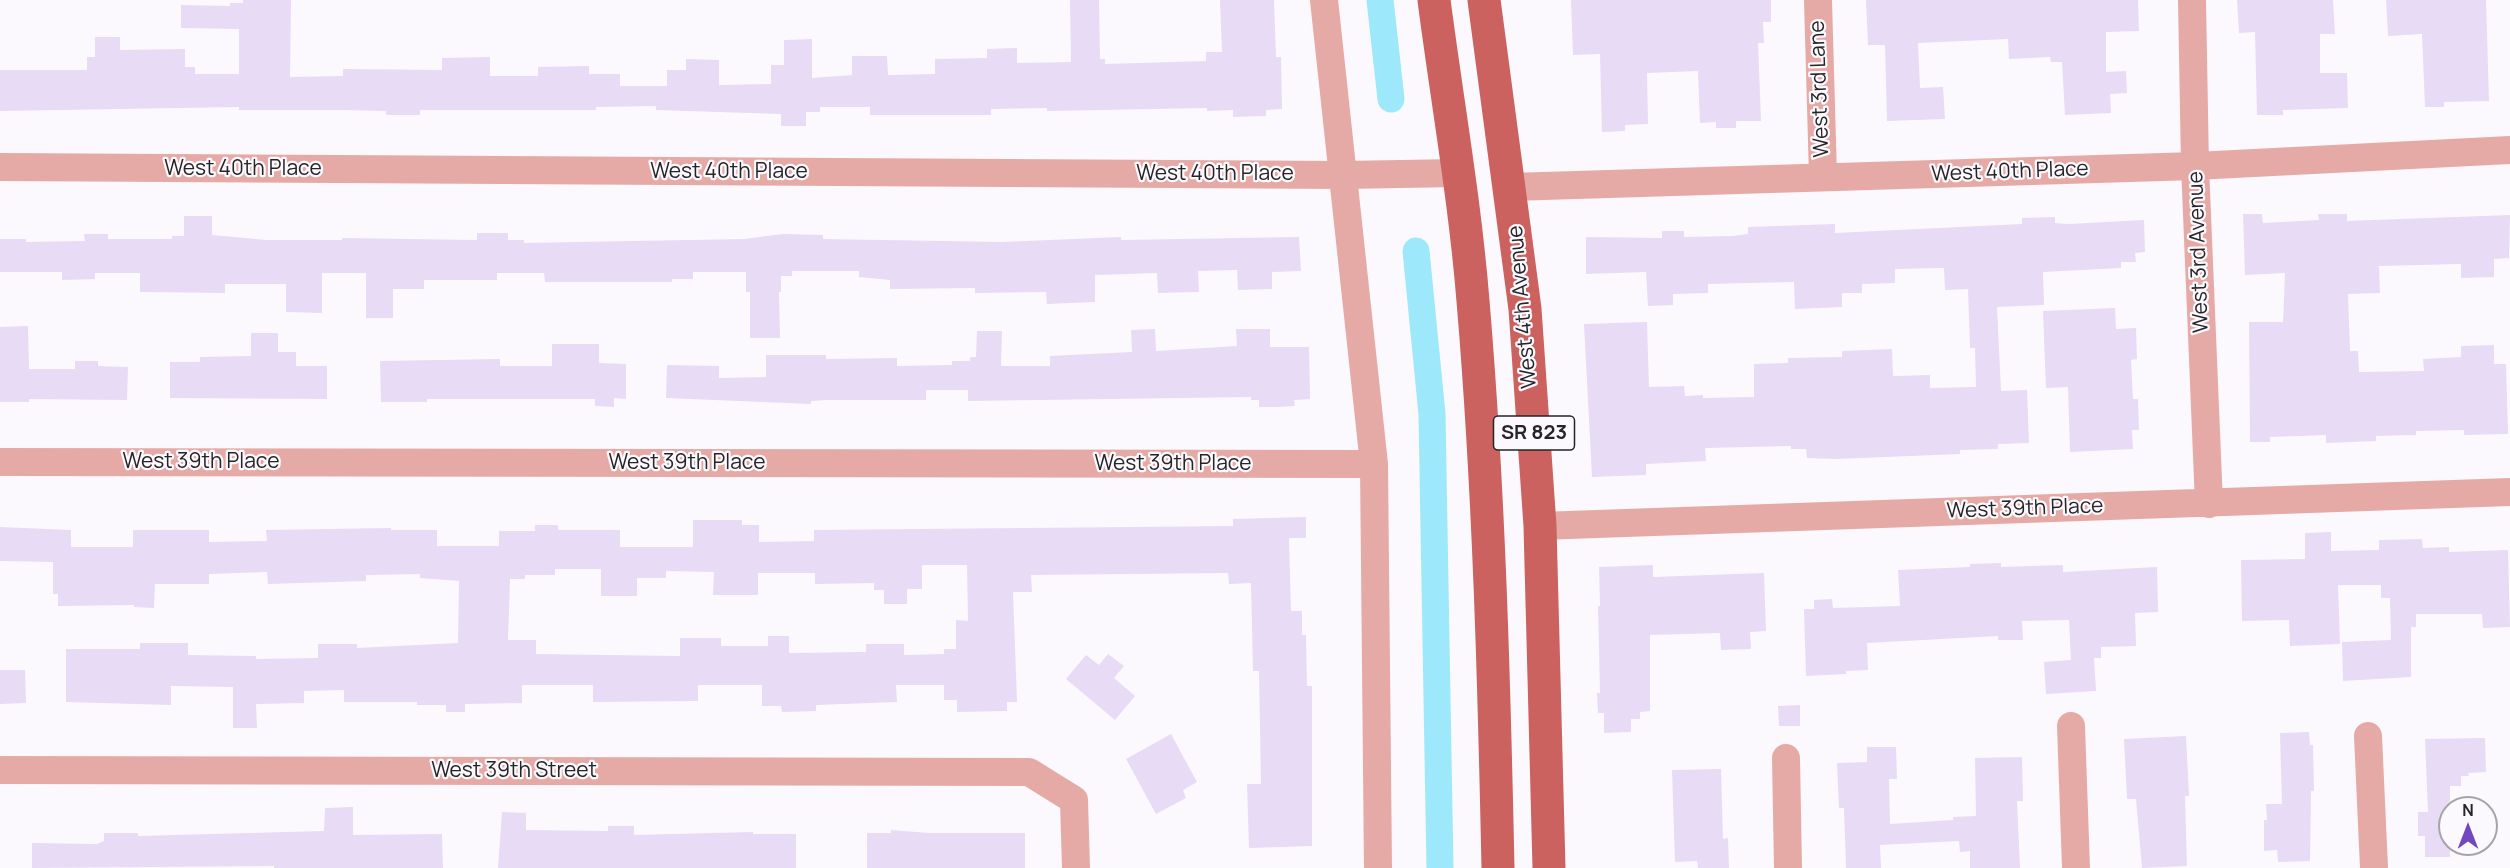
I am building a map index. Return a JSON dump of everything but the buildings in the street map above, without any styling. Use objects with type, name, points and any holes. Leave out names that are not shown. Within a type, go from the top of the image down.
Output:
[{"type":"main road","name":"SR 823","points":[[1434,0],[1473,298],[1486,465],[1491,558],[1498,868]]},
{"type":"main road","name":"West 4th Avenue","points":[[1484,0],[1511,187],[1525,309],[1540,526],[1549,868]]},
{"type":"street","points":[[1324,0],[1374,464],[1378,868]]},
{"type":"street","name":"West 3rd Lane","points":[[1818,0],[1823,177]]},
{"type":"street","name":"West 3rd Avenue","points":[[2192,0],[2195,166],[2209,504]]},
{"type":"street","name":"West 40th Place","points":[[1511,187],[2195,166],[2510,150]]},
{"type":"street","name":"West 40th Place","points":[[0,167],[1343,175],[1458,173]]},
{"type":"street","name":"West 39th Place","points":[[0,462],[1374,464]]},
{"type":"street","name":"West 39th Place","points":[[1540,526],[2510,492]]},
{"type":"street","points":[[2071,726],[2076,868]]},
{"type":"street","points":[[2368,736],[2374,868]]},
{"type":"street","points":[[1786,758],[1788,868]]},
{"type":"street","name":"West 39th Street","points":[[0,770],[1029,772],[1074,800],[1076,868]]},
{"type":"waterway","points":[[1380,0],[1391,99]]},
{"type":"waterway","points":[[1416,251],[1432,414],[1440,868]]}]
